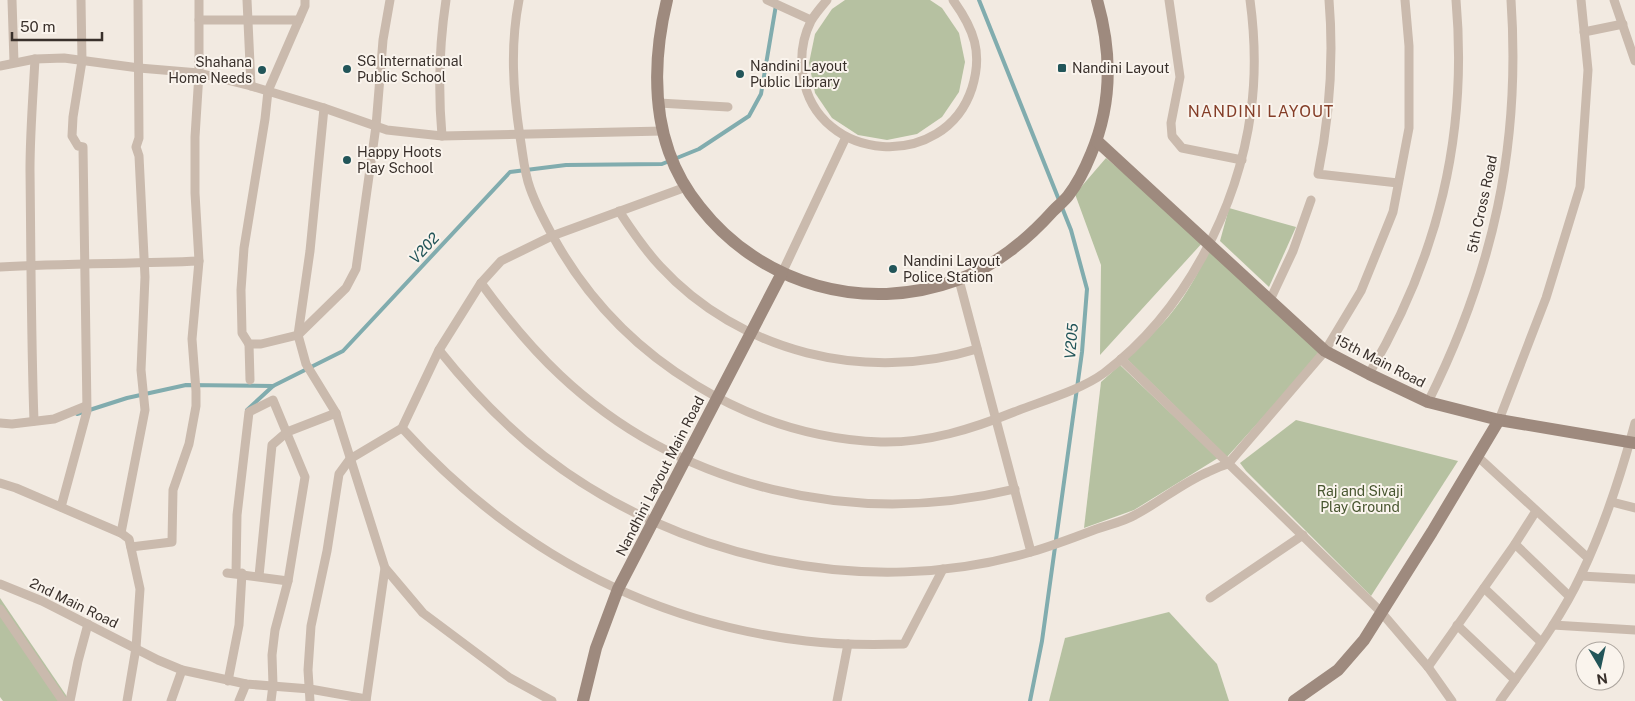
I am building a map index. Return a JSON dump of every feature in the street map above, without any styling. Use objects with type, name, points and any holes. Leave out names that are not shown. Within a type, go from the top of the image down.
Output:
[{"type":"main road","points":[[667,0],[658,56],[659,103],[668,152],[686,187],[721,231],[751,256],[782,273],[804,282],[823,288],[861,294],[901,294],[921,291],[959,280],[986,267],[1027,239],[1068,196],[1097,141],[1104,111],[1108,74],[1106,37],[1098,0]]},
{"type":"main road","name":"15th Main Road","points":[[1097,141],[1325,351],[1428,402],[1499,420],[1633,443]]},
{"type":"main road","name":"Nandhini Layout Main Road","points":[[584,700],[596,648],[618,590],[782,273]]},
{"type":"main road","points":[[1294,701],[1338,670],[1364,640],[1499,420]]},
{"type":"street","points":[[12,0],[14,62]]},
{"type":"street","points":[[61,508],[87,411],[83,147],[78,146],[72,136],[73,117],[82,61],[81,0]]},
{"type":"street","points":[[121,533],[145,410],[141,370],[144,263],[139,156],[136,147],[139,138],[138,0]]},
{"type":"street","points":[[131,547],[172,542],[172,490],[189,444],[196,406],[192,339],[199,261],[195,193],[195,137],[199,73],[199,0]]},
{"type":"street","points":[[247,0],[251,86]]},
{"type":"street","points":[[249,344],[261,344],[298,334],[346,288],[356,269],[376,126],[383,40],[390,0]]},
{"type":"street","points":[[442,136],[438,81],[440,45],[446,0]]},
{"type":"street","points":[[518,0],[513,57],[514,92],[523,157],[530,187],[552,236],[581,281],[616,322],[657,358],[679,374],[718,397],[750,412],[788,426],[828,436],[882,442],[920,440],[962,430],[1072,390],[1102,375],[1121,359],[1172,304],[1199,262],[1223,216],[1242,160],[1252,110],[1254,83],[1254,37],[1250,0]]},
{"type":"street","points":[[767,0],[811,20]]},
{"type":"street","points":[[827,0],[811,20],[804,38],[800,62],[804,87],[815,109],[831,128],[852,141],[878,148],[905,147],[931,138],[952,122],[968,100],[976,74],[976,48],[968,22],[953,0]]},
{"type":"street","points":[[1169,0],[1180,77],[1171,123],[1172,136],[1182,148],[1242,160]]},
{"type":"street","points":[[1329,0],[1332,49],[1331,88],[1328,118],[1318,174],[1398,183]]},
{"type":"street","points":[[439,350],[499,418],[570,475],[596,492],[653,522],[734,551],[793,564],[842,570],[883,572],[943,569],[973,565],[1031,552],[1134,516],[1206,472],[1228,464],[1325,351],[1362,291],[1393,212],[1409,128],[1409,46],[1405,0]]},
{"type":"street","points":[[1369,374],[1385,348],[1411,293],[1432,235],[1447,176],[1456,115],[1459,54],[1456,0]]},
{"type":"street","name":"5th Cross Road","points":[[1428,402],[1451,354],[1471,305],[1482,271],[1499,203],[1506,159],[1512,97],[1511,0]]},
{"type":"street","points":[[1499,420],[1546,298],[1580,187],[1588,70],[1581,0]]},
{"type":"street","points":[[1614,0],[1635,61]]},
{"type":"street","points":[[250,380],[249,344],[242,332],[241,290],[244,248],[268,92],[306,2]]},
{"type":"street","points":[[199,20],[299,20]]},
{"type":"street","points":[[1584,32],[1623,24]]},
{"type":"street","points":[[0,66],[34,59],[64,58],[139,68],[199,73],[251,86],[324,108],[387,130],[442,136],[663,131]]},
{"type":"street","points":[[34,59],[30,170],[31,334],[34,421]]},
{"type":"street","points":[[659,103],[728,107]]},
{"type":"street","points":[[324,108],[310,251],[298,334],[306,364],[336,413],[384,568],[423,613],[510,678],[552,701]]},
{"type":"street","points":[[782,273],[846,137]]},
{"type":"street","points":[[310,701],[308,670],[310,626],[327,551],[339,474],[350,459],[402,428],[439,350],[481,283],[501,261],[552,236],[686,187]]},
{"type":"street","points":[[1270,300],[1293,251],[1311,200]]},
{"type":"street","points":[[619,211],[646,250],[677,283],[713,312],[751,333],[798,351],[829,358],[868,363],[916,362],[939,359],[978,349]]},
{"type":"street","points":[[0,267],[199,261]]},
{"type":"street","points":[[959,280],[1031,552]]},
{"type":"street","points":[[481,283],[518,332],[560,376],[584,396],[614,418],[660,447],[741,481],[806,497],[853,503],[910,504],[939,502],[967,499],[1015,489]]},
{"type":"street","points":[[1121,359],[1381,612],[1428,667],[1452,701]]},
{"type":"street","points":[[228,681],[239,625],[235,573],[238,515],[249,412],[273,400],[305,477],[288,581],[275,630],[272,655],[273,685],[271,701]]},
{"type":"street","points":[[0,422],[12,424],[54,419],[86,406]]},
{"type":"street","points":[[259,576],[272,445],[287,432],[336,413]]},
{"type":"street","points":[[1500,701],[1553,625],[1581,576],[1612,502],[1633,443],[1635,424]]},
{"type":"street","points":[[402,428],[449,477],[501,521],[558,558],[618,590],[679,613],[742,630],[807,641],[848,644],[904,644],[943,569]]},
{"type":"street","points":[[1477,456],[1588,558]]},
{"type":"street","points":[[0,483],[121,533],[129,539],[140,589],[136,648],[127,701]]},
{"type":"street","points":[[1612,502],[1635,508]]},
{"type":"street","points":[[1428,667],[1515,544],[1536,511]]},
{"type":"street","points":[[1210,598],[1303,535]]},
{"type":"street","points":[[1515,544],[1569,596]]},
{"type":"street","points":[[366,700],[384,568]]},
{"type":"street","points":[[235,573],[288,581]]},
{"type":"street","points":[[1581,576],[1635,579]]},
{"type":"street","name":"2nd Main Road","points":[[0,584],[42,601],[158,660],[182,670],[246,684],[310,689],[366,700]]},
{"type":"street","points":[[1484,588],[1541,642]]},
{"type":"street","points":[[0,609],[63,701]]},
{"type":"street","points":[[70,701],[88,624]]},
{"type":"street","points":[[1457,625],[1515,680]]},
{"type":"street","points":[[1553,625],[1635,630]]},
{"type":"street","points":[[837,701],[848,644]]},
{"type":"street","points":[[171,701],[182,670]]},
{"type":"street","points":[[239,701],[246,684]]},
{"type":"green space","points":[[845,0],[930,0],[942,8],[959,33],[965,62],[959,92],[942,117],[917,134],[887,140],[858,135],[832,118],[815,93],[809,63],[815,34],[832,9]]},
{"type":"green space","points":[[1106,158],[1204,241],[1100,355],[1101,265],[1075,194]]},
{"type":"green space","points":[[1229,208],[1296,227],[1269,287],[1220,241]]},
{"type":"green space","points":[[1211,243],[1321,353],[1227,457],[1125,357],[1153,333],[1177,306],[1196,276]]},
{"type":"green space","points":[[1120,365],[1218,458],[1134,510],[1084,528],[1101,382]]},
{"type":"green space","name":"Raj and Sivaji Play Ground","points":[[1296,420],[1458,461],[1371,596],[1240,463]]},
{"type":"green space","points":[[0,598],[70,701],[3,701],[0,697]]},
{"type":"green space","points":[[1169,612],[1217,664],[1229,701],[1049,701],[1065,638]]},
{"type":"waterway","name":"V205","points":[[979,0],[1071,230],[1087,289],[1082,352],[1042,641],[1030,701]]},
{"type":"waterway","name":"V202","points":[[77,414],[127,398],[186,385],[273,386],[343,351],[510,172],[566,165],[662,164],[699,149],[749,116],[761,94],[776,5]]},
{"type":"waterway","points":[[247,410],[273,386]]},
{"type":"place","name":"Nandini Layout","points":[[1062,68]]},
{"type":"place","name":"SG International Public School","points":[[347,69]]},
{"type":"place","name":"Shahana Home Needs","points":[[262,70]]},
{"type":"place","name":"Nandini Layout Public Library","points":[[740,74]]},
{"type":"place","name":"Happy Hoots Play School","points":[[347,160]]},
{"type":"place","name":"Nandini Layout Police Station","points":[[893,269]]},
{"type":"district","name":"NANDINI LAYOUT","points":[[1261,111]]}]
